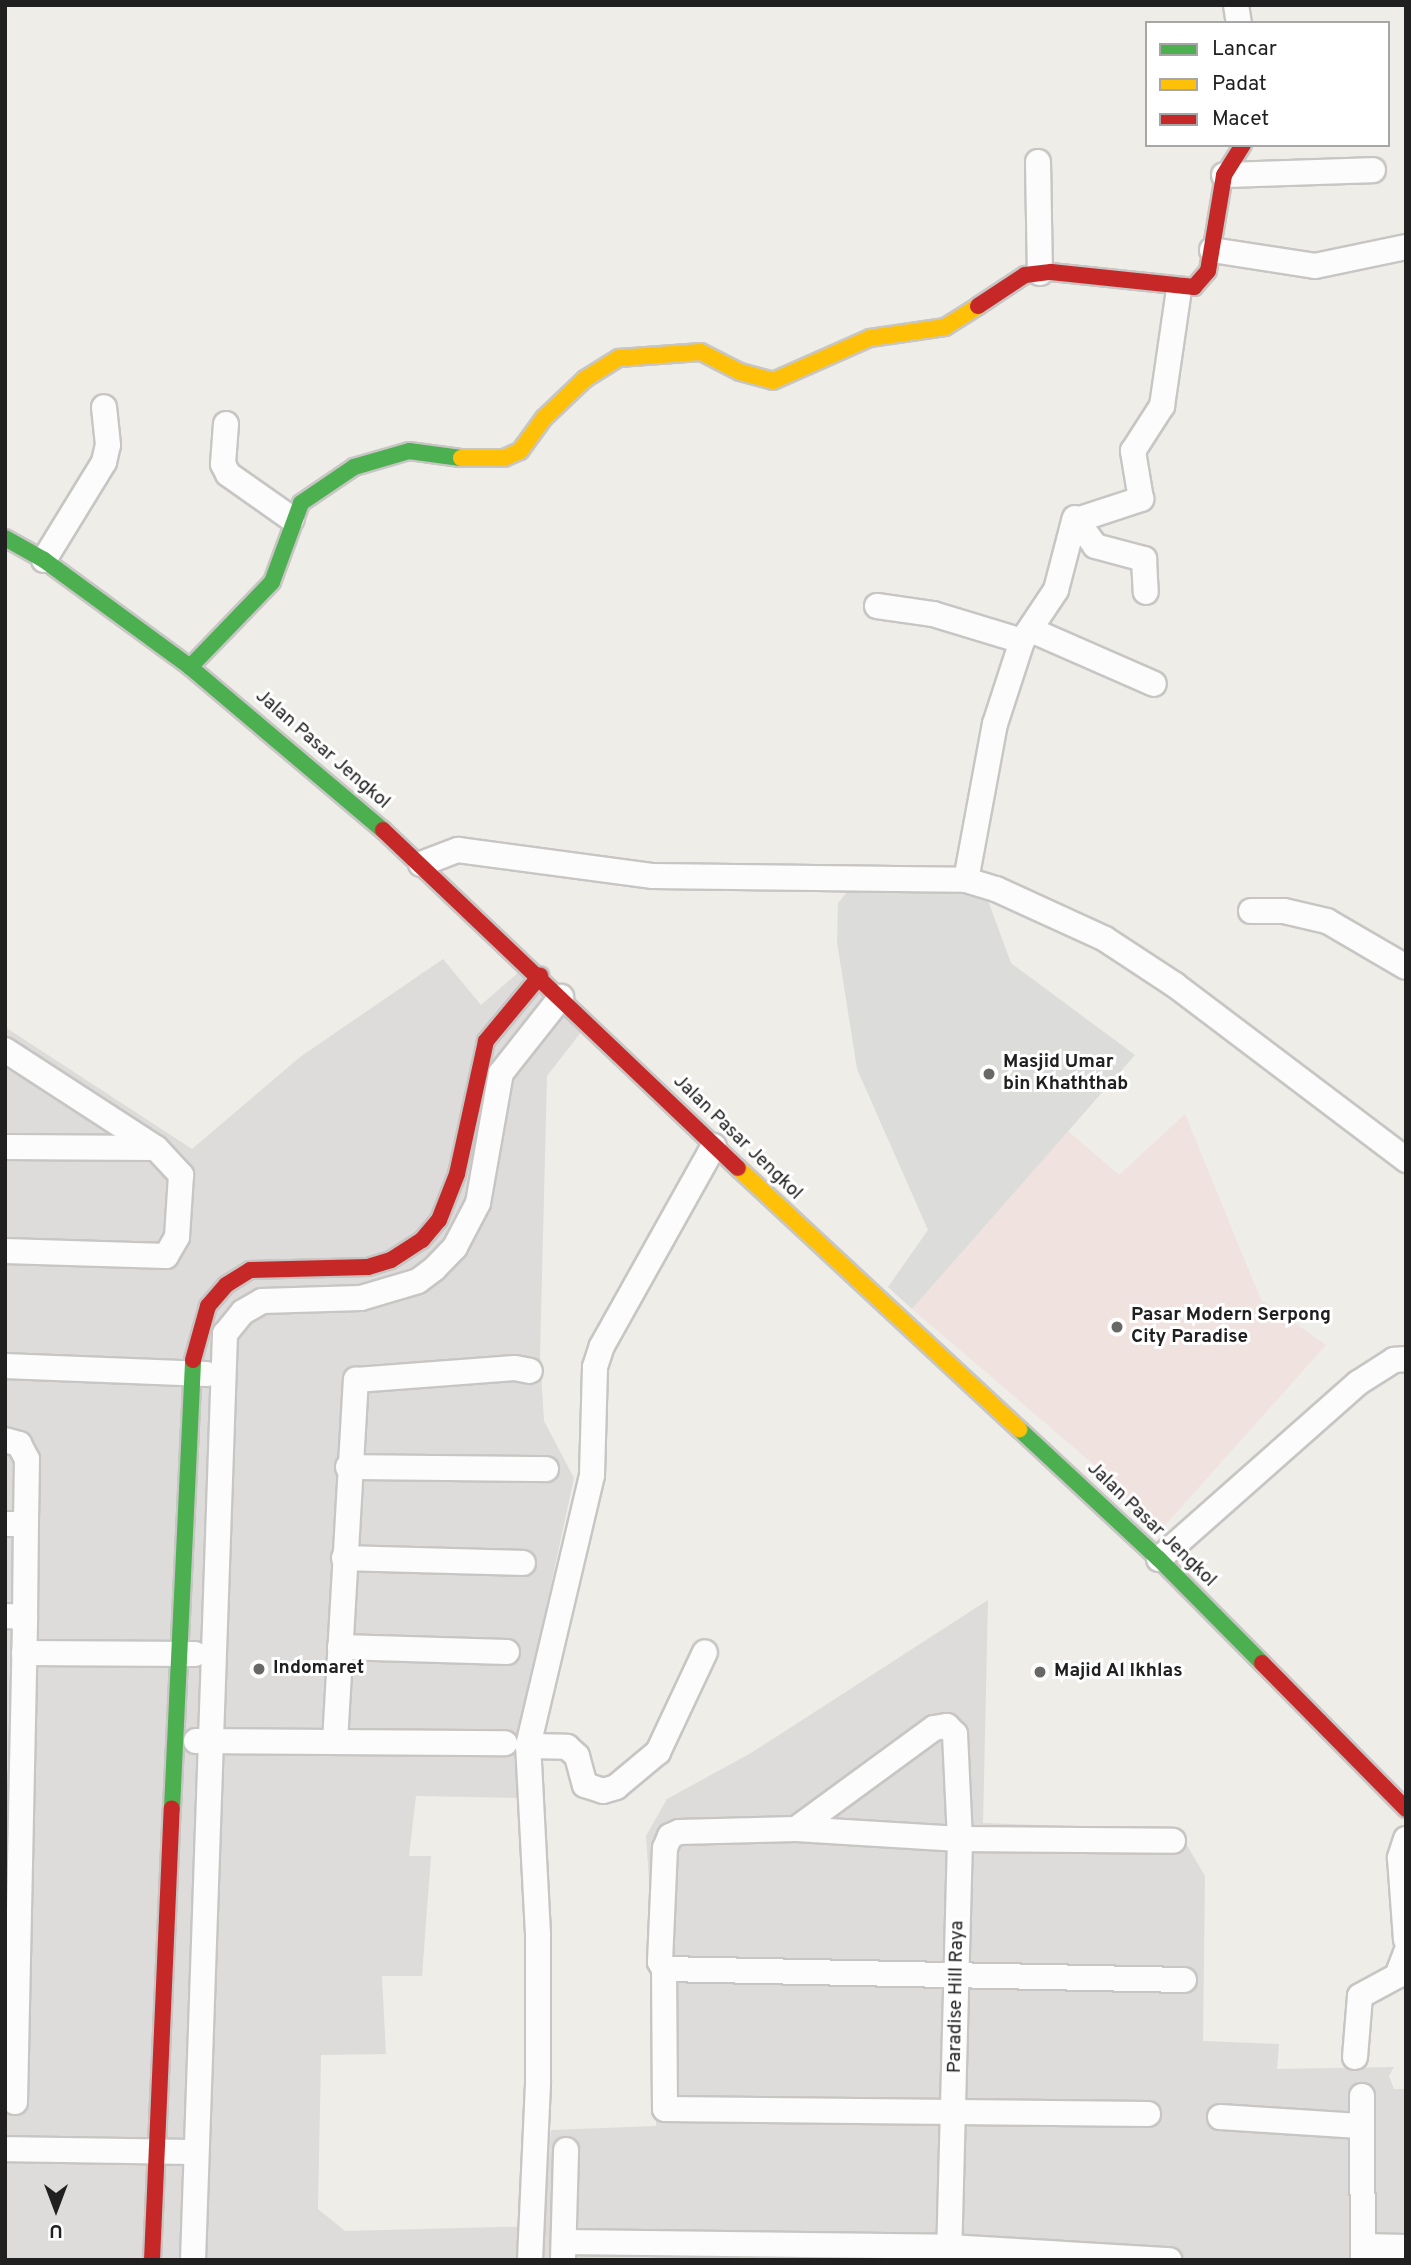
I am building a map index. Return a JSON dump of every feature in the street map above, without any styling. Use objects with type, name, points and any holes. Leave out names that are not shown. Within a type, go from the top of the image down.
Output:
[{"type":"street","points":[[190,667],[272,582],[292,519],[301,503],[324,483],[380,457],[409,451],[480,460],[520,451],[553,409],[585,379],[619,358],[701,352],[740,372],[773,381],[870,338],[945,327],[1008,283],[1041,273],[1179,289],[1203,281],[1212,250],[1224,175],[1242,147]]},
{"type":"street","points":[[1038,162],[1041,273]]},
{"type":"street","points":[[1224,175],[1373,170]]},
{"type":"street","points":[[1212,250],[1315,266],[1406,247]]},
{"type":"street","points":[[1075,518],[1141,499],[1133,451],[1162,406],[1179,289]]},
{"type":"street","points":[[44,560],[104,462],[108,445],[104,407]]},
{"type":"street","points":[[226,424],[223,464],[228,474],[292,519]]},
{"type":"street","points":[[1075,518],[1095,546],[1144,559],[1146,592]]},
{"type":"street","points":[[966,880],[995,724],[1027,636],[1056,590],[1075,518]]},
{"type":"street","name":"Jalan Pasar Jengkol","points":[[5,538],[44,560],[190,667],[286,744],[421,864],[714,1146],[1159,1559],[1406,1809]]},
{"type":"street","points":[[877,607],[933,614],[1027,636],[1154,684]]},
{"type":"street","points":[[421,864],[458,850],[653,876],[966,880],[1029,902],[1105,939],[1175,985],[1406,1160]]},
{"type":"street","points":[[1251,911],[1284,911],[1327,921],[1406,967]]},
{"type":"street","points":[[152,2260],[177,1741],[191,1374],[208,1306],[235,1276],[266,1268],[314,1272],[368,1267],[391,1260],[422,1240],[439,1220],[457,1174],[486,1041],[540,976]]},
{"type":"street","points":[[193,2260],[221,1374],[225,1334],[243,1312],[262,1301],[362,1298],[391,1292],[418,1281],[455,1247],[478,1203],[501,1073],[561,997]]},
{"type":"street","points":[[5,1050],[156,1148],[181,1175],[177,1237],[166,1256],[5,1251]]},
{"type":"street","points":[[530,2260],[538,2081],[538,1934],[517,1745],[592,1475],[595,1367],[602,1346],[714,1146]]},
{"type":"street","points":[[5,1147],[156,1148]]},
{"type":"street","points":[[1159,1559],[1358,1383],[1394,1360],[1406,1359]]},
{"type":"street","points":[[5,1366],[221,1374]]},
{"type":"street","points":[[335,1742],[354,1385],[360,1377],[515,1368],[530,1371]]},
{"type":"street","points":[[5,1440],[19,1444],[27,1459],[16,1524],[15,1617],[24,1653],[14,1703],[11,2074],[15,2102]]},
{"type":"street","points":[[348,1467],[546,1469]]},
{"type":"street","points":[[344,1558],[523,1563]]},
{"type":"street","points":[[340,1647],[507,1651]]},
{"type":"street","points":[[177,1741],[567,1747],[577,1756],[584,1785],[603,1791],[616,1787],[659,1752],[705,1651]]},
{"type":"street","points":[[24,1653],[213,1654]]},
{"type":"street","name":"Paradise Hill Raya","points":[[796,1829],[934,1728],[947,1727],[955,1734],[960,1839],[949,2254]]},
{"type":"street","points":[[1148,2114],[954,2115],[665,2109],[664,1969],[660,1962],[665,1847],[670,1836],[796,1829],[960,1839],[1173,1841]]},
{"type":"street","points":[[1406,1839],[1400,1858],[1406,1940]]},
{"type":"street","points":[[1355,2057],[1360,1996],[1397,1976],[1406,1952]]},
{"type":"street","points":[[664,1969],[1184,1980]]},
{"type":"street","points":[[1362,2096],[1360,2126],[1363,2253],[1406,2247]]},
{"type":"street","points":[[1220,2117],[1360,2126]]},
{"type":"street","points":[[5,2149],[196,2152]]},
{"type":"street","points":[[566,2150],[564,2251],[949,2254],[1170,2260]]},
{"type":"shaded area","points":[[854,884],[986,895],[1011,963],[1135,1055],[912,1309],[888,1287],[928,1230],[857,1069],[837,942],[838,903]]},
{"type":"shaded area","points":[[443,959],[481,1005],[519,972],[582,1031],[547,1076],[540,1356],[544,1421],[574,1478],[518,1738],[527,1798],[416,1796],[409,1856],[431,1856],[422,1976],[382,1976],[386,2054],[321,2055],[318,2209],[345,2231],[543,2226],[551,2130],[656,2126],[656,1981],[646,1836],[667,1799],[751,1753],[988,1600],[983,1823],[1178,1830],[1205,1876],[1203,2041],[1279,2044],[1277,2069],[1394,2067],[1389,2076],[1394,2089],[1406,2089],[1406,2260],[5,2260],[5,1027],[192,1149],[300,1057]]},
{"type":"shaded area","name":"Pasar Modern Serpong City Paradise","points":[[1185,1114],[1261,1300],[1326,1345],[1158,1533],[1105,1474],[912,1309],[1068,1131],[1119,1175]]},
{"type":"traffic: fast","points":[[190,667],[272,582],[301,503],[354,467],[409,451],[461,458]]},
{"type":"traffic: fast","points":[[5,538],[44,560],[190,667],[383,830]]},
{"type":"traffic: fast","points":[[172,1808],[193,1360]]},
{"type":"traffic: fast","points":[[1019,1429],[1159,1559],[1262,1663]]},
{"type":"traffic: slow","points":[[461,458],[504,458],[520,451],[544,418],[585,379],[619,358],[701,352],[740,372],[773,381],[870,338],[945,327],[978,306]]},
{"type":"traffic: slow","points":[[738,1168],[1019,1429]]},
{"type":"traffic: jam","points":[[978,306],[1025,275],[1051,272],[1194,287],[1208,271],[1224,175],[1242,147]]},
{"type":"traffic: jam","points":[[383,830],[738,1168]]},
{"type":"traffic: jam","points":[[193,1360],[208,1306],[226,1285],[250,1270],[368,1267],[391,1260],[422,1240],[439,1220],[457,1174],[486,1041],[540,976]]},
{"type":"traffic: jam","points":[[1262,1663],[1406,1809]]},
{"type":"traffic: jam","points":[[152,2260],[172,1808]]},
{"type":"place","name":"Masjid Umar bin Khaththab","points":[[989,1074]]},
{"type":"place","name":"Pasar Modern Serpong City Paradise","points":[[1117,1327]]},
{"type":"place","name":"Indomaret","points":[[259,1669]]},
{"type":"place","name":"Majid Al Ikhlas","points":[[1040,1672]]}]
